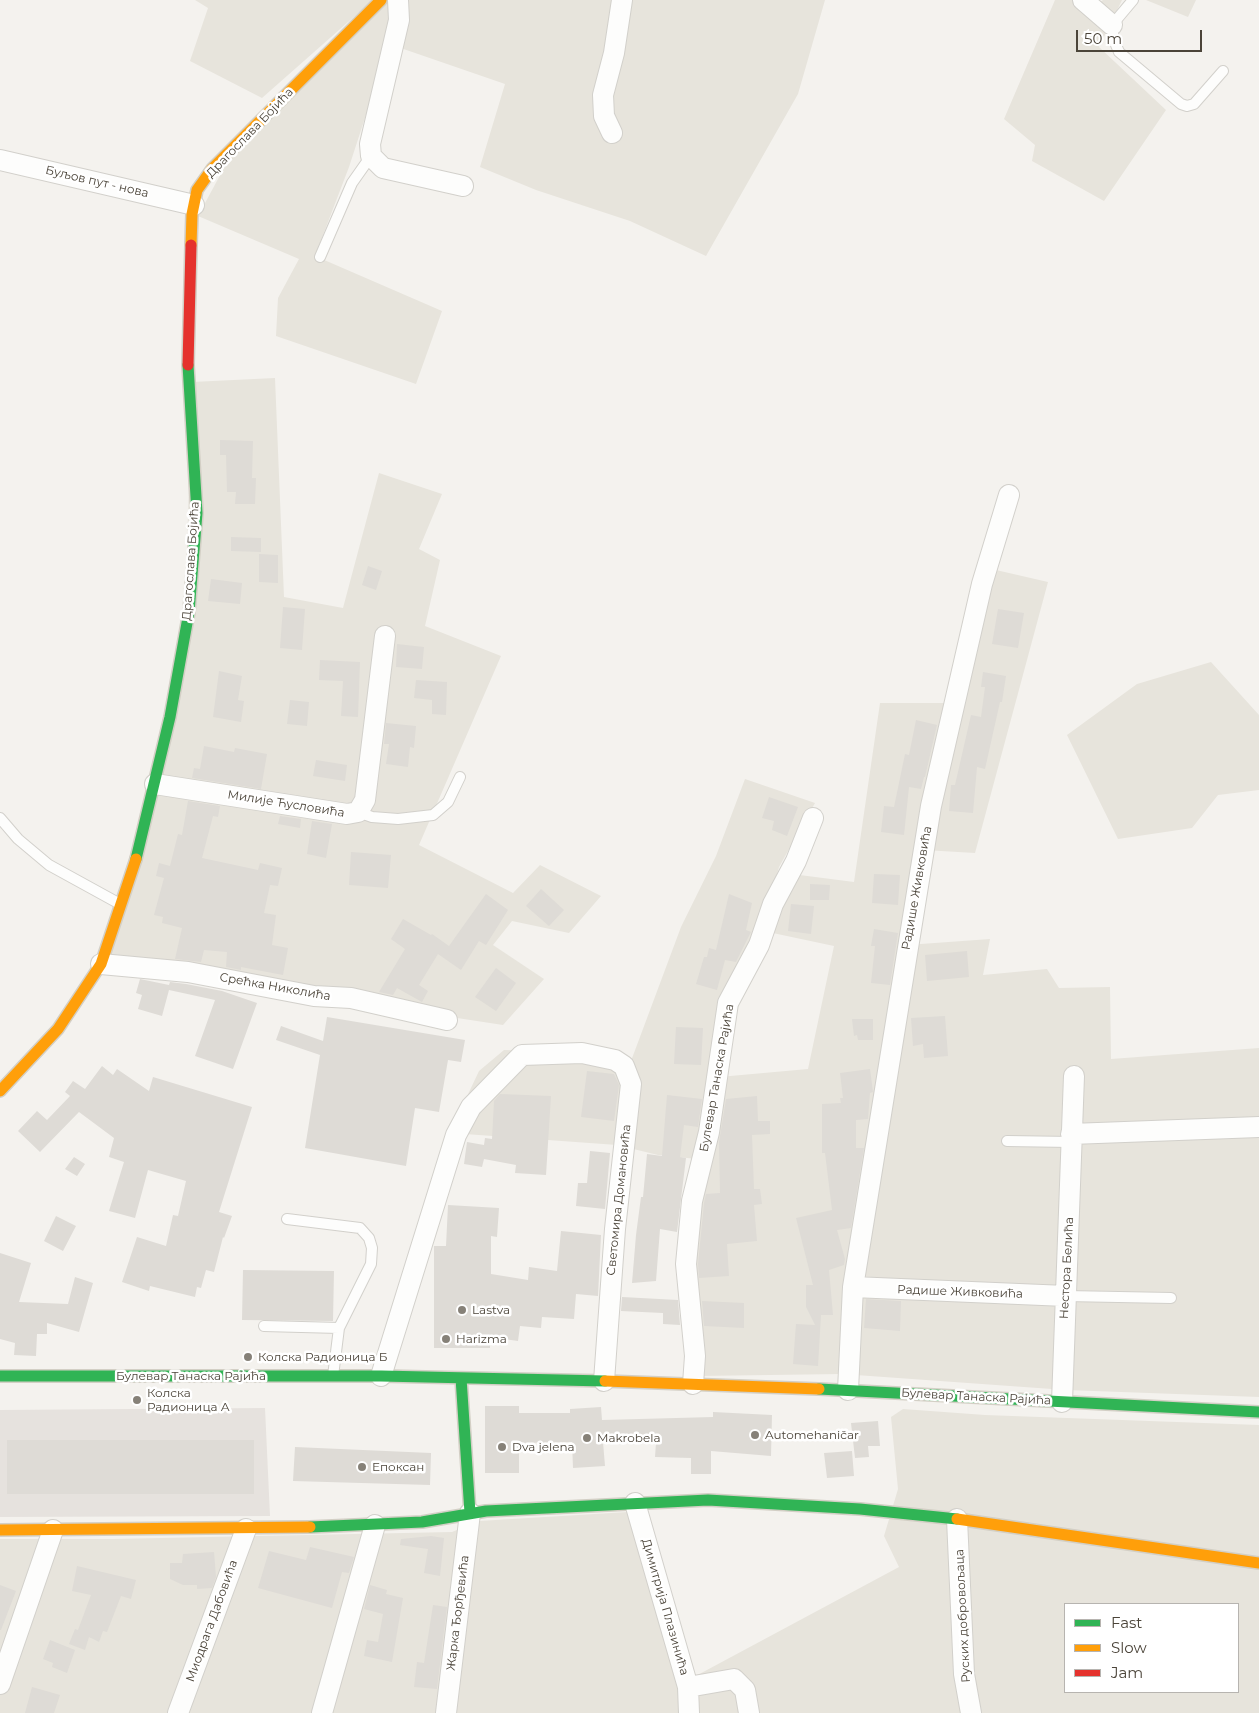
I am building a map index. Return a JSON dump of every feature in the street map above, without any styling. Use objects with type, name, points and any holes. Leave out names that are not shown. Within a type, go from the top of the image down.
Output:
[{"type":"street","name":"Драгослава Бојића","points":[[0,1091],[58,1029],[101,964],[142,840],[170,717],[189,612],[197,512],[187,347],[194,205],[197,190],[212,169],[381,0]]},
{"type":"street","points":[[398,0],[398,20],[370,144],[371,156],[383,168],[463,186]]},
{"type":"street","points":[[612,133],[604,116],[603,95],[614,54],[622,0]]},
{"type":"street","points":[[1083,0],[1112,24]]},
{"type":"street","name":"Буљов пут - нова","points":[[0,160],[194,205]]},
{"type":"street","name":"Радише Живковића","points":[[848,1390],[853,1287],[931,806],[982,584],[1009,494]]},
{"type":"street","name":"Милије Ћусловића","points":[[155,784],[347,814],[358,812],[365,800],[385,636]]},
{"type":"street","name":"Булевар Танаска Рајића","points":[[693,1384],[695,1356],[686,1264],[691,1210],[709,1132],[728,1003],[759,944],[773,904],[796,861],[812,818]]},
{"type":"street","name":"Срећка Николића","points":[[101,964],[188,972],[314,996],[351,998],[447,1020]]},
{"type":"street","name":"Светомира Домановића","points":[[381,1376],[456,1135],[471,1107],[522,1054],[582,1053],[616,1060],[624,1066],[631,1084],[615,1229],[604,1380]]},
{"type":"street","name":"Нестора Белића","points":[[1062,1402],[1074,1076]]},
{"type":"street","points":[[1071,1138],[1259,1127]]},
{"type":"street","name":"Радише Живковића","points":[[853,1287],[1066,1296]]},
{"type":"street","name":"Булевар Танаска Рајића","points":[[0,1376],[381,1376],[604,1380],[848,1390],[1259,1412]]},
{"type":"street","points":[[461,1378],[470,1513]]},
{"type":"street","points":[[0,1530],[246,1529],[375,1524],[422,1522],[470,1513],[716,1500],[860,1509],[957,1520],[1259,1563]]},
{"type":"street","name":"Димитрија Плазинића","points":[[635,1503],[688,1687],[689,1713]]},
{"type":"street","name":"Жарка Ђорђевића","points":[[446,1713],[470,1513]]},
{"type":"street","name":"Руских добровољаца","points":[[957,1520],[964,1674],[971,1713]]},
{"type":"street","points":[[322,1713],[375,1524]]},
{"type":"street","name":"Миодрага Дабовића","points":[[178,1713],[246,1529]]},
{"type":"street","points":[[0,1684],[53,1530]]},
{"type":"street","points":[[688,1687],[734,1679],[745,1690],[749,1713]]},
{"type":"lane","points":[[1133,0],[1112,24],[1114,40],[1120,52],[1184,106],[1194,104],[1223,72]]},
{"type":"lane","points":[[320,256],[352,183],[371,156]]},
{"type":"lane","points":[[358,812],[372,817],[398,819],[433,815],[448,802],[460,777]]},
{"type":"lane","points":[[0,818],[18,839],[49,865],[120,905]]},
{"type":"lane","points":[[1007,1141],[1071,1138]]},
{"type":"lane","points":[[287,1219],[360,1228],[369,1238],[372,1248],[372,1264],[339,1328],[333,1376]]},
{"type":"lane","points":[[1066,1296],[1171,1298]]},
{"type":"lane","points":[[264,1326],[339,1328]]},
{"type":"shaded area","points":[[195,0],[373,0],[262,98],[190,61],[208,8]]},
{"type":"shaded area","points":[[388,0],[825,0],[798,94],[706,256],[630,221],[536,190],[480,167],[505,84],[389,44],[349,167],[315,256],[442,311],[416,384],[276,336],[278,298],[299,259],[198,216],[231,155]]},
{"type":"shaded area","points":[[1055,0],[1075,0],[1092,8],[1103,0],[1122,0],[1099,47],[1166,110],[1104,201],[1032,161],[1035,145],[1004,119]]},
{"type":"shaded area","points":[[1146,0],[1196,0],[1188,17]]},
{"type":"shaded area","points":[[275,378],[284,597],[343,608],[379,473],[442,494],[419,549],[440,560],[425,626],[501,656],[419,845],[513,893],[540,865],[601,896],[569,933],[512,921],[493,945],[544,979],[503,1025],[97,963],[183,680],[192,382]]},
{"type":"shaded area","points":[[983,567],[1048,582],[975,853],[924,850],[907,945],[990,939],[983,975],[1047,969],[1059,988],[1110,987],[1111,1059],[1259,1048],[1259,1397],[1066,1390],[842,1374],[698,1376],[692,1242],[697,1159],[658,1155],[617,1145],[465,1134],[462,1107],[479,1071],[504,1050],[576,1052],[631,1061],[681,927],[716,856],[745,779],[815,803],[779,867],[764,923],[708,1078],[808,1069],[834,946],[768,932],[784,873],[854,882],[880,703],[949,703]]},
{"type":"shaded area","points":[[1211,662],[1259,715],[1259,790],[1218,795],[1192,828],[1118,839],[1067,735],[1137,684]]},
{"type":"shaded area","points":[[265,1408],[270,1516],[0,1517],[0,1410]]},
{"type":"shaded area","points":[[903,1409],[985,1415],[1259,1425],[1259,1713],[695,1713],[692,1678],[899,1567],[884,1536],[898,1489],[891,1417]]},
{"type":"shaded area","points":[[628,1512],[683,1687],[685,1713],[0,1713],[0,1539],[113,1539],[452,1532],[479,1521]]},
{"type":"building","points":[[220,440],[253,441],[252,478],[256,478],[255,504],[235,504],[236,492],[227,492],[226,455],[220,455]]},
{"type":"building","points":[[231,537],[261,538],[261,552],[231,551]]},
{"type":"building","points":[[259,554],[278,555],[278,583],[259,582]]},
{"type":"building","points":[[368,566],[382,571],[376,590],[362,585]]},
{"type":"building","points":[[211,579],[242,583],[240,604],[208,601]]},
{"type":"building","points":[[283,607],[305,609],[302,650],[280,648]]},
{"type":"building","points":[[998,609],[1024,613],[1018,648],[992,644]]},
{"type":"building","points":[[397,644],[424,647],[422,669],[396,667]]},
{"type":"building","points":[[320,660],[360,662],[358,717],[341,716],[343,681],[319,680]]},
{"type":"building","points":[[219,671],[242,676],[238,700],[244,701],[241,722],[213,717]]},
{"type":"building","points":[[983,672],[1006,676],[1002,702],[1000,702],[985,769],[977,767],[973,813],[949,811],[951,785],[955,785],[971,715],[981,717],[985,687],[981,687]]},
{"type":"building","points":[[416,680],[447,682],[446,715],[432,714],[432,700],[414,698]]},
{"type":"building","points":[[290,700],[309,702],[307,726],[287,724]]},
{"type":"building","points":[[916,720],[937,725],[925,777],[921,789],[909,787],[904,835],[881,832],[884,806],[894,807],[905,754],[909,755]]},
{"type":"building","points":[[386,723],[416,726],[414,748],[410,747],[408,767],[386,764],[389,744],[384,744]]},
{"type":"building","points":[[204,746],[234,752],[235,748],[267,754],[261,789],[192,778],[194,768],[200,769]]},
{"type":"building","points":[[316,760],[347,765],[345,781],[313,776]]},
{"type":"building","points":[[769,797],[798,807],[787,836],[772,830],[774,821],[762,818]]},
{"type":"building","points":[[188,801],[220,806],[218,817],[213,816],[202,858],[258,870],[260,863],[282,868],[278,886],[270,885],[264,913],[276,915],[272,945],[288,948],[283,975],[241,967],[241,970],[226,967],[227,952],[204,950],[201,962],[175,959],[182,928],[162,923],[163,917],[154,915],[164,878],[156,876],[159,863],[170,866],[178,834],[182,835]]},
{"type":"building","points":[[280,816],[301,819],[300,828],[278,824]]},
{"type":"building","points":[[312,821],[332,824],[326,858],[307,854]]},
{"type":"building","points":[[351,852],[391,855],[388,888],[349,885]]},
{"type":"building","points":[[874,874],[900,875],[898,905],[872,903]]},
{"type":"building","points":[[810,884],[830,885],[829,900],[810,900]]},
{"type":"building","points":[[541,889],[564,910],[549,926],[526,906]]},
{"type":"building","points":[[486,894],[508,910],[486,945],[479,941],[461,970],[438,954],[419,985],[428,991],[422,1002],[397,988],[393,995],[379,992],[405,949],[391,939],[403,919],[432,934],[449,946]]},
{"type":"building","points":[[729,894],[752,903],[746,930],[751,932],[736,962],[725,960],[717,990],[696,984],[704,957],[707,957],[709,948],[716,950]]},
{"type":"building","points":[[791,904],[814,906],[811,934],[788,931]]},
{"type":"building","points":[[874,929],[898,933],[890,985],[871,983],[875,946],[871,946]]},
{"type":"building","points":[[967,951],[969,977],[927,981],[925,955]]},
{"type":"building","points":[[496,968],[516,983],[496,1011],[475,997]]},
{"type":"building","points":[[140,979],[169,985],[170,982],[222,991],[257,1003],[233,1069],[195,1056],[215,1000],[169,990],[162,1016],[138,1009],[142,995],[136,993]]},
{"type":"building","points":[[945,1016],[948,1056],[924,1058],[923,1044],[913,1046],[911,1018]]},
{"type":"building","points":[[327,1017],[465,1040],[461,1062],[448,1060],[439,1112],[415,1108],[406,1166],[305,1148],[320,1055],[276,1040],[281,1026],[323,1041]]},
{"type":"building","points":[[852,1019],[873,1019],[873,1040],[858,1040],[857,1035],[854,1036]]},
{"type":"building","points":[[676,1027],[703,1028],[701,1065],[674,1064]]},
{"type":"building","points":[[102,1066],[113,1075],[117,1069],[149,1091],[153,1077],[252,1107],[219,1212],[232,1216],[223,1237],[214,1272],[206,1270],[201,1288],[197,1287],[195,1297],[150,1286],[149,1291],[122,1282],[137,1237],[166,1246],[173,1215],[178,1216],[186,1181],[148,1170],[135,1218],[109,1211],[124,1162],[109,1157],[114,1138],[79,1112],[40,1152],[18,1131],[37,1111],[47,1120],[70,1096],[65,1092],[73,1081],[85,1089]]},
{"type":"building","points":[[870,1069],[873,1092],[870,1093],[868,1119],[856,1120],[856,1148],[864,1148],[851,1228],[837,1230],[845,1259],[844,1265],[829,1270],[833,1315],[821,1315],[818,1366],[793,1364],[796,1324],[815,1325],[806,1307],[806,1285],[813,1285],[796,1218],[832,1210],[825,1153],[822,1153],[822,1104],[841,1103],[840,1098],[843,1098],[840,1073]]},
{"type":"building","points":[[587,1071],[614,1074],[619,1085],[614,1121],[581,1117]]},
{"type":"building","points":[[500,1094],[551,1096],[546,1175],[515,1173],[516,1165],[484,1159],[482,1167],[464,1164],[467,1142],[484,1145],[485,1138],[492,1139],[494,1101]]},
{"type":"building","points":[[667,1095],[702,1099],[698,1127],[684,1125],[680,1157],[686,1158],[677,1232],[660,1229],[656,1281],[632,1283],[636,1235],[641,1197],[643,1197],[647,1154],[662,1156]]},
{"type":"building","points":[[757,1096],[758,1121],[770,1121],[770,1134],[752,1135],[754,1189],[760,1189],[762,1204],[754,1205],[757,1241],[727,1244],[729,1276],[699,1278],[698,1264],[706,1194],[720,1193],[719,1142],[726,1099]]},
{"type":"building","points":[[590,1151],[610,1153],[605,1209],[576,1206],[578,1183],[587,1183]]},
{"type":"building","points":[[74,1157],[85,1164],[77,1176],[65,1169]]},
{"type":"building","points":[[448,1205],[499,1208],[497,1237],[491,1236],[491,1274],[528,1280],[529,1267],[557,1271],[561,1231],[601,1235],[598,1296],[576,1294],[574,1319],[542,1317],[541,1328],[520,1326],[518,1341],[490,1337],[490,1348],[434,1348],[434,1246],[446,1246]]},
{"type":"building","points":[[56,1216],[76,1226],[63,1251],[44,1241]]},
{"type":"building","points":[[0,1253],[31,1263],[19,1302],[68,1304],[75,1277],[93,1283],[79,1332],[47,1323],[47,1334],[37,1334],[36,1356],[14,1355],[15,1343],[0,1339]]},
{"type":"building","points":[[243,1270],[334,1271],[333,1321],[242,1320]]},
{"type":"building","points":[[622,1297],[678,1300],[680,1325],[663,1324],[663,1313],[621,1311]]},
{"type":"building","points":[[866,1299],[901,1301],[900,1331],[864,1328]]},
{"type":"building","points":[[702,1301],[744,1303],[744,1328],[704,1326]]},
{"type":"building","points":[[485,1406],[519,1406],[519,1413],[570,1413],[570,1409],[601,1407],[602,1420],[713,1417],[713,1412],[772,1415],[771,1456],[711,1451],[711,1474],[691,1474],[691,1458],[655,1457],[656,1443],[603,1442],[605,1466],[573,1468],[572,1442],[519,1443],[519,1473],[485,1473]]},
{"type":"building","points":[[878,1421],[880,1446],[868,1446],[869,1457],[855,1458],[851,1423]]},
{"type":"building","points":[[7,1440],[254,1440],[254,1494],[7,1494]]},
{"type":"building","name":"Епоксан","points":[[295,1447],[431,1453],[430,1485],[293,1481]]},
{"type":"building","points":[[852,1451],[854,1476],[827,1478],[824,1453]]},
{"type":"building","points":[[431,1536],[444,1538],[440,1576],[424,1573],[428,1549],[400,1545],[401,1539]]},
{"type":"building","points":[[310,1547],[354,1557],[349,1573],[342,1572],[332,1608],[258,1588],[269,1551],[306,1560]]},
{"type":"building","points":[[214,1552],[216,1577],[212,1588],[197,1589],[197,1585],[183,1585],[170,1579],[170,1563],[182,1563],[183,1554]]},
{"type":"building","points":[[77,1566],[136,1580],[131,1599],[121,1596],[107,1632],[103,1631],[99,1642],[89,1637],[85,1650],[69,1644],[75,1629],[78,1630],[91,1595],[72,1591]]},
{"type":"building","points":[[0,1585],[16,1591],[1,1630],[0,1630]]},
{"type":"building","points":[[370,1585],[387,1590],[386,1594],[403,1598],[392,1662],[364,1656],[367,1640],[378,1642],[383,1614],[364,1609]]},
{"type":"building","points":[[433,1605],[447,1607],[437,1689],[414,1687],[417,1662],[424,1663]]},
{"type":"building","points":[[50,1640],[75,1650],[67,1673],[52,1667],[53,1663],[43,1659]]},
{"type":"building","points":[[32,1687],[60,1695],[54,1713],[25,1713]]},
{"type":"traffic: fast","points":[[136,859],[170,717],[189,612],[197,513],[188,365]]},
{"type":"traffic: fast","points":[[0,1376],[381,1376],[605,1381]]},
{"type":"traffic: fast","points":[[461,1378],[470,1513]]},
{"type":"traffic: fast","points":[[819,1389],[1259,1412]]},
{"type":"traffic: fast","points":[[310,1527],[422,1522],[486,1511],[708,1500],[860,1509],[957,1519]]},
{"type":"traffic: slow","points":[[191,245],[192,214],[197,190],[212,169],[381,0]]},
{"type":"traffic: slow","points":[[0,1091],[58,1029],[101,964],[136,859]]},
{"type":"traffic: slow","points":[[605,1381],[819,1389]]},
{"type":"traffic: slow","points":[[957,1519],[1259,1563]]},
{"type":"traffic: slow","points":[[0,1530],[310,1527]]},
{"type":"traffic: jam","points":[[188,365],[191,245]]},
{"type":"place","name":"Lastva","points":[[462,1310]]},
{"type":"place","name":"Harizma","points":[[446,1339]]},
{"type":"place","name":"Колска Радионица Б","points":[[248,1357]]},
{"type":"place","name":"Колска Радионица А","points":[[137,1400]]},
{"type":"place","name":"Automehaničar","points":[[755,1435]]},
{"type":"place","name":"Makrobela","points":[[587,1438]]},
{"type":"place","name":"Dva jelena","points":[[502,1447]]},
{"type":"place","name":"Епоксан","points":[[362,1467]]}]
